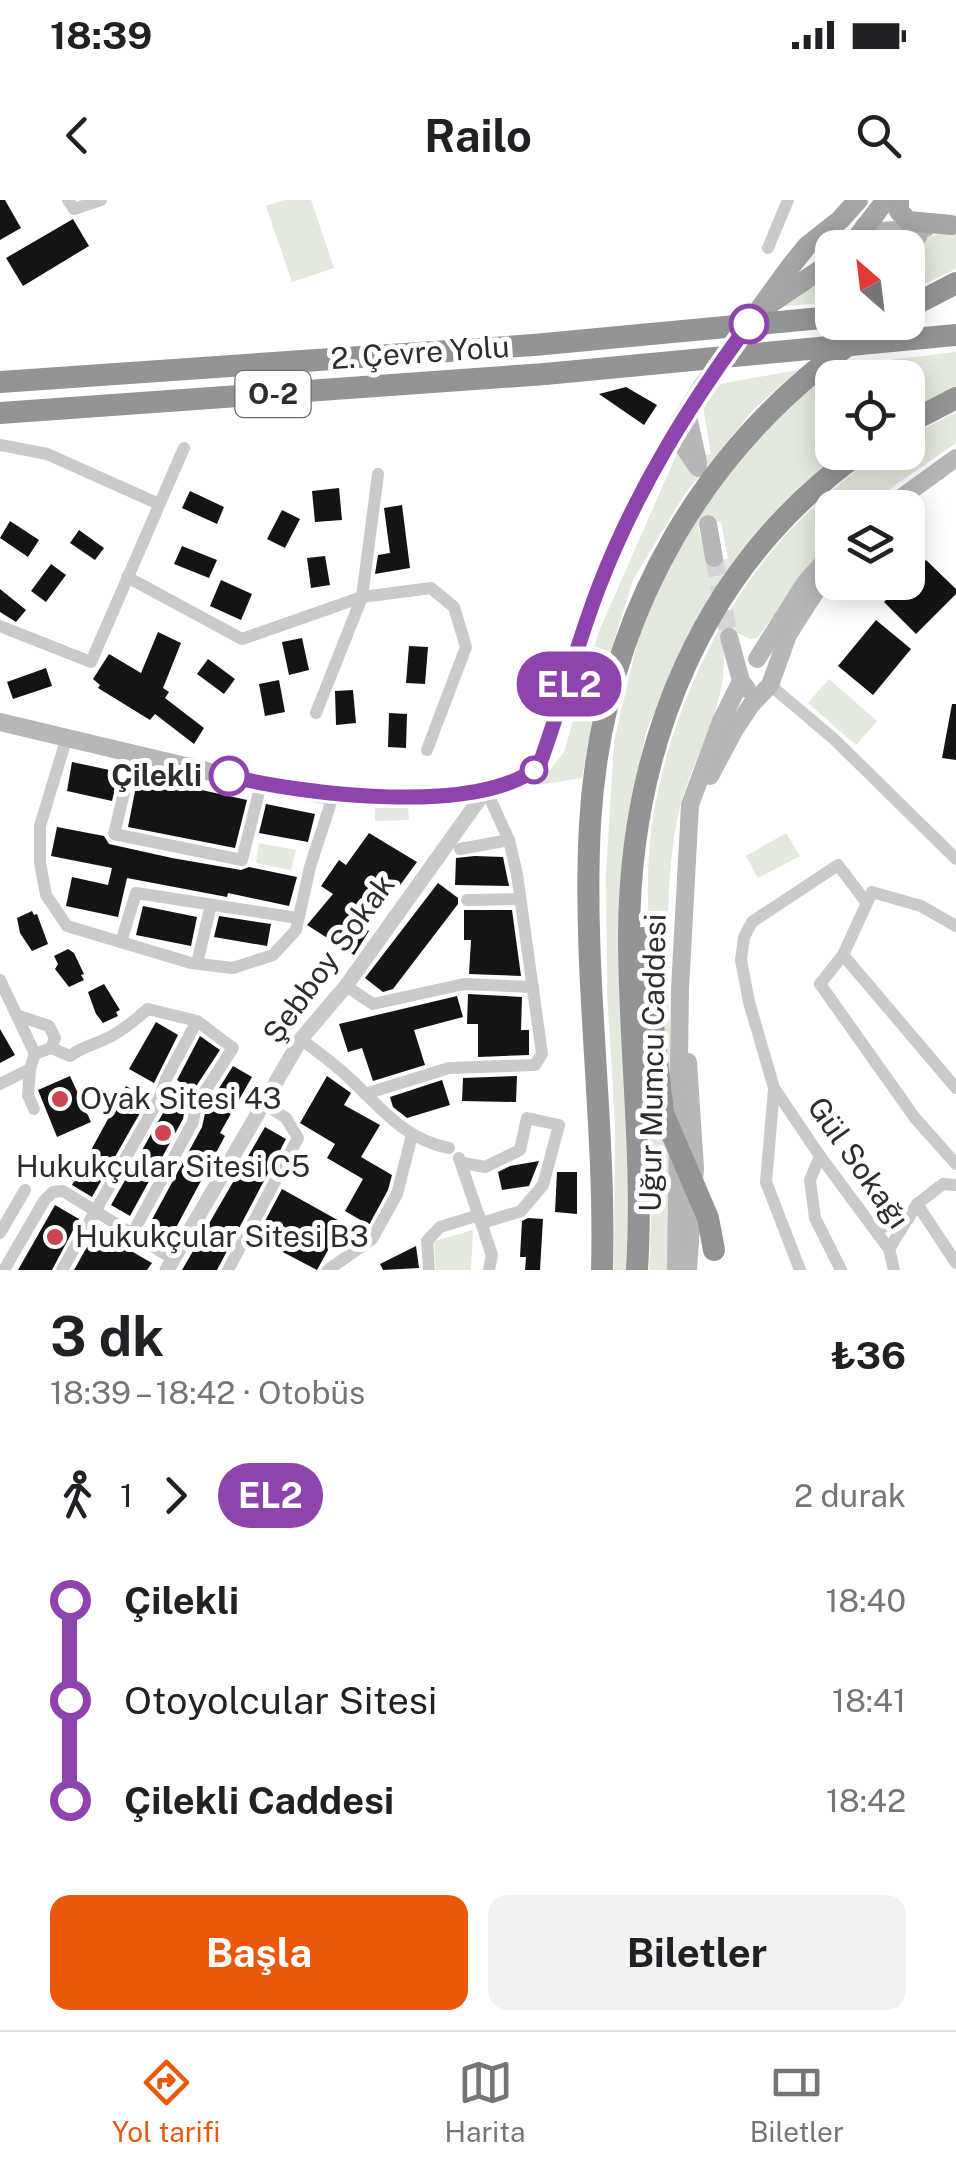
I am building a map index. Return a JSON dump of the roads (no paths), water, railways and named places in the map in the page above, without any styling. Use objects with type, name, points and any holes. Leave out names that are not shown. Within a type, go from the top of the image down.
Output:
[{"type":"highway","points":[[925,299],[956,283]]},
{"type":"highway","points":[[925,307],[956,304]]},
{"type":"highway","name":"2. Çevre Yolu","points":[[0,382],[534,345],[815,319]]},
{"type":"highway","name":"2. Çevre Yolu","points":[[0,413],[545,374],[956,334]]},
{"type":"highway","points":[[602,1270],[602,1152],[588,896],[590,824],[600,734],[622,653],[657,568],[695,501],[723,462],[812,372],[857,340]]},
{"type":"highway","points":[[925,414],[956,398]]},
{"type":"highway","points":[[637,1270],[638,1148],[629,930],[634,852],[653,745],[698,637],[728,588],[788,516],[840,470]]},
{"type":"highway","points":[[642,794],[644,958],[664,1114],[708,1218],[712,1260]]},
{"type":"main road","points":[[0,722],[261,784],[333,796],[461,794],[512,783],[539,766],[600,584],[641,492],[674,433],[807,246],[858,200]]},
{"type":"main road","points":[[861,230],[886,200]]},
{"type":"main road","points":[[899,200],[900,211],[908,221],[953,225]]},
{"type":"main road","points":[[840,220],[856,215],[864,226],[881,232],[953,225]]},
{"type":"main road","points":[[925,234],[953,225]]},
{"type":"main road","points":[[807,246],[804,256],[815,261]]},
{"type":"main road","points":[[758,312],[815,275]]},
{"type":"main road","points":[[674,433],[698,468],[698,452],[687,412]]},
{"type":"main road","points":[[912,490],[956,458]]},
{"type":"main road","points":[[708,524],[714,558]]},
{"type":"main road","points":[[686,858],[690,805],[698,778],[743,666],[754,660],[815,572]]},
{"type":"main road","points":[[686,858],[710,776],[734,729],[768,684],[788,635],[815,593]]},
{"type":"main road","points":[[730,641],[754,660],[770,666],[768,684],[752,691],[740,679],[730,641]]},
{"type":"main road","name":"Uğur Mumcu Caddesi","points":[[676,1270],[686,858]]},
{"type":"main road","points":[[680,1012],[695,1136],[688,1270]]},
{"type":"street","points":[[68,200],[74,209],[101,200]]},
{"type":"street","points":[[768,248],[788,200]]},
{"type":"street","points":[[0,445],[47,454],[160,504]]},
{"type":"street","points":[[0,626],[91,662],[184,448]]},
{"type":"street","points":[[316,713],[362,598],[378,474]]},
{"type":"street","points":[[128,577],[242,640],[362,598],[432,588],[454,607],[466,647],[426,750]]},
{"type":"street","points":[[768,684],[870,772],[956,859]]},
{"type":"street","points":[[67,737],[40,826],[40,862],[46,896],[68,926],[197,964],[233,968],[273,956],[296,930],[310,867],[333,796]]},
{"type":"street","points":[[134,753],[114,834],[242,860],[261,784]]},
{"type":"street","points":[[365,1094],[449,1068],[535,1065],[542,1054],[509,840],[486,790]]},
{"type":"street","name":"Şebboy Sokak","points":[[170,1265],[302,1039],[346,986],[486,790]]},
{"type":"street","points":[[460,849],[509,840]]},
{"type":"street","points":[[800,1270],[766,1182],[774,1088],[749,1002],[741,960],[744,938],[752,922],[838,865],[866,902]]},
{"type":"street","points":[[956,926],[921,906],[872,892],[843,955],[820,984],[916,1118],[956,1164]]},
{"type":"street","points":[[121,942],[136,893],[298,918]]},
{"type":"street","points":[[467,900],[520,899]]},
{"type":"street","points":[[197,964],[212,905]]},
{"type":"street","points":[[843,955],[956,1088]]},
{"type":"street","points":[[0,980],[35,1054],[28,1095],[34,1108]]},
{"type":"street","points":[[346,986],[373,1004],[464,984],[533,987]]},
{"type":"street","points":[[51,1048],[74,1062],[82,1046],[121,1031],[148,1009],[197,1022],[232,1048],[196,1105],[193,1122],[131,1236]]},
{"type":"street","points":[[19,1016],[48,1026],[55,1038],[51,1048],[35,1054]]},
{"type":"street","points":[[62,1270],[160,1099],[166,1079],[197,1022]]},
{"type":"street","points":[[302,1039],[412,1135],[449,1148],[463,1162],[478,1219]]},
{"type":"street","points":[[0,1084],[30,1069]]},
{"type":"street","name":"Gül Sokağı","points":[[774,1088],[889,1249],[894,1270]]},
{"type":"street","points":[[228,1270],[298,1138],[286,1118],[262,1103]]},
{"type":"street","points":[[430,1270],[427,1241],[440,1227],[522,1211],[543,1186],[559,1125],[527,1118],[520,1150],[485,1167],[463,1162]]},
{"type":"street","points":[[328,1270],[372,1239],[397,1194],[412,1135]]},
{"type":"street","points":[[449,1148],[492,1256],[490,1270]]},
{"type":"street","points":[[820,1156],[810,1180],[815,1218],[841,1270]]},
{"type":"street","points":[[889,1249],[917,1204],[944,1184],[956,1185]]},
{"type":"street","points":[[0,1232],[24,1190]]},
{"type":"street","points":[[4,1270],[44,1201],[53,1192],[63,1191],[170,1265]]},
{"type":"street","points":[[917,1204],[956,1262]]},
{"type":"street","points":[[871,1224],[883,1227],[908,1219]]},
{"type":"tunnel","points":[[714,558],[729,637]]},
{"type":"place","name":"Çilekli","points":[[229,776]]},
{"type":"place","name":"Oyak Sitesi 43","points":[[60,1099]]},
{"type":"place","name":"Hukukçular Sitesi C5","points":[[163,1133]]},
{"type":"place","name":"Hukukçular Sitesi B3","points":[[55,1237]]}]
